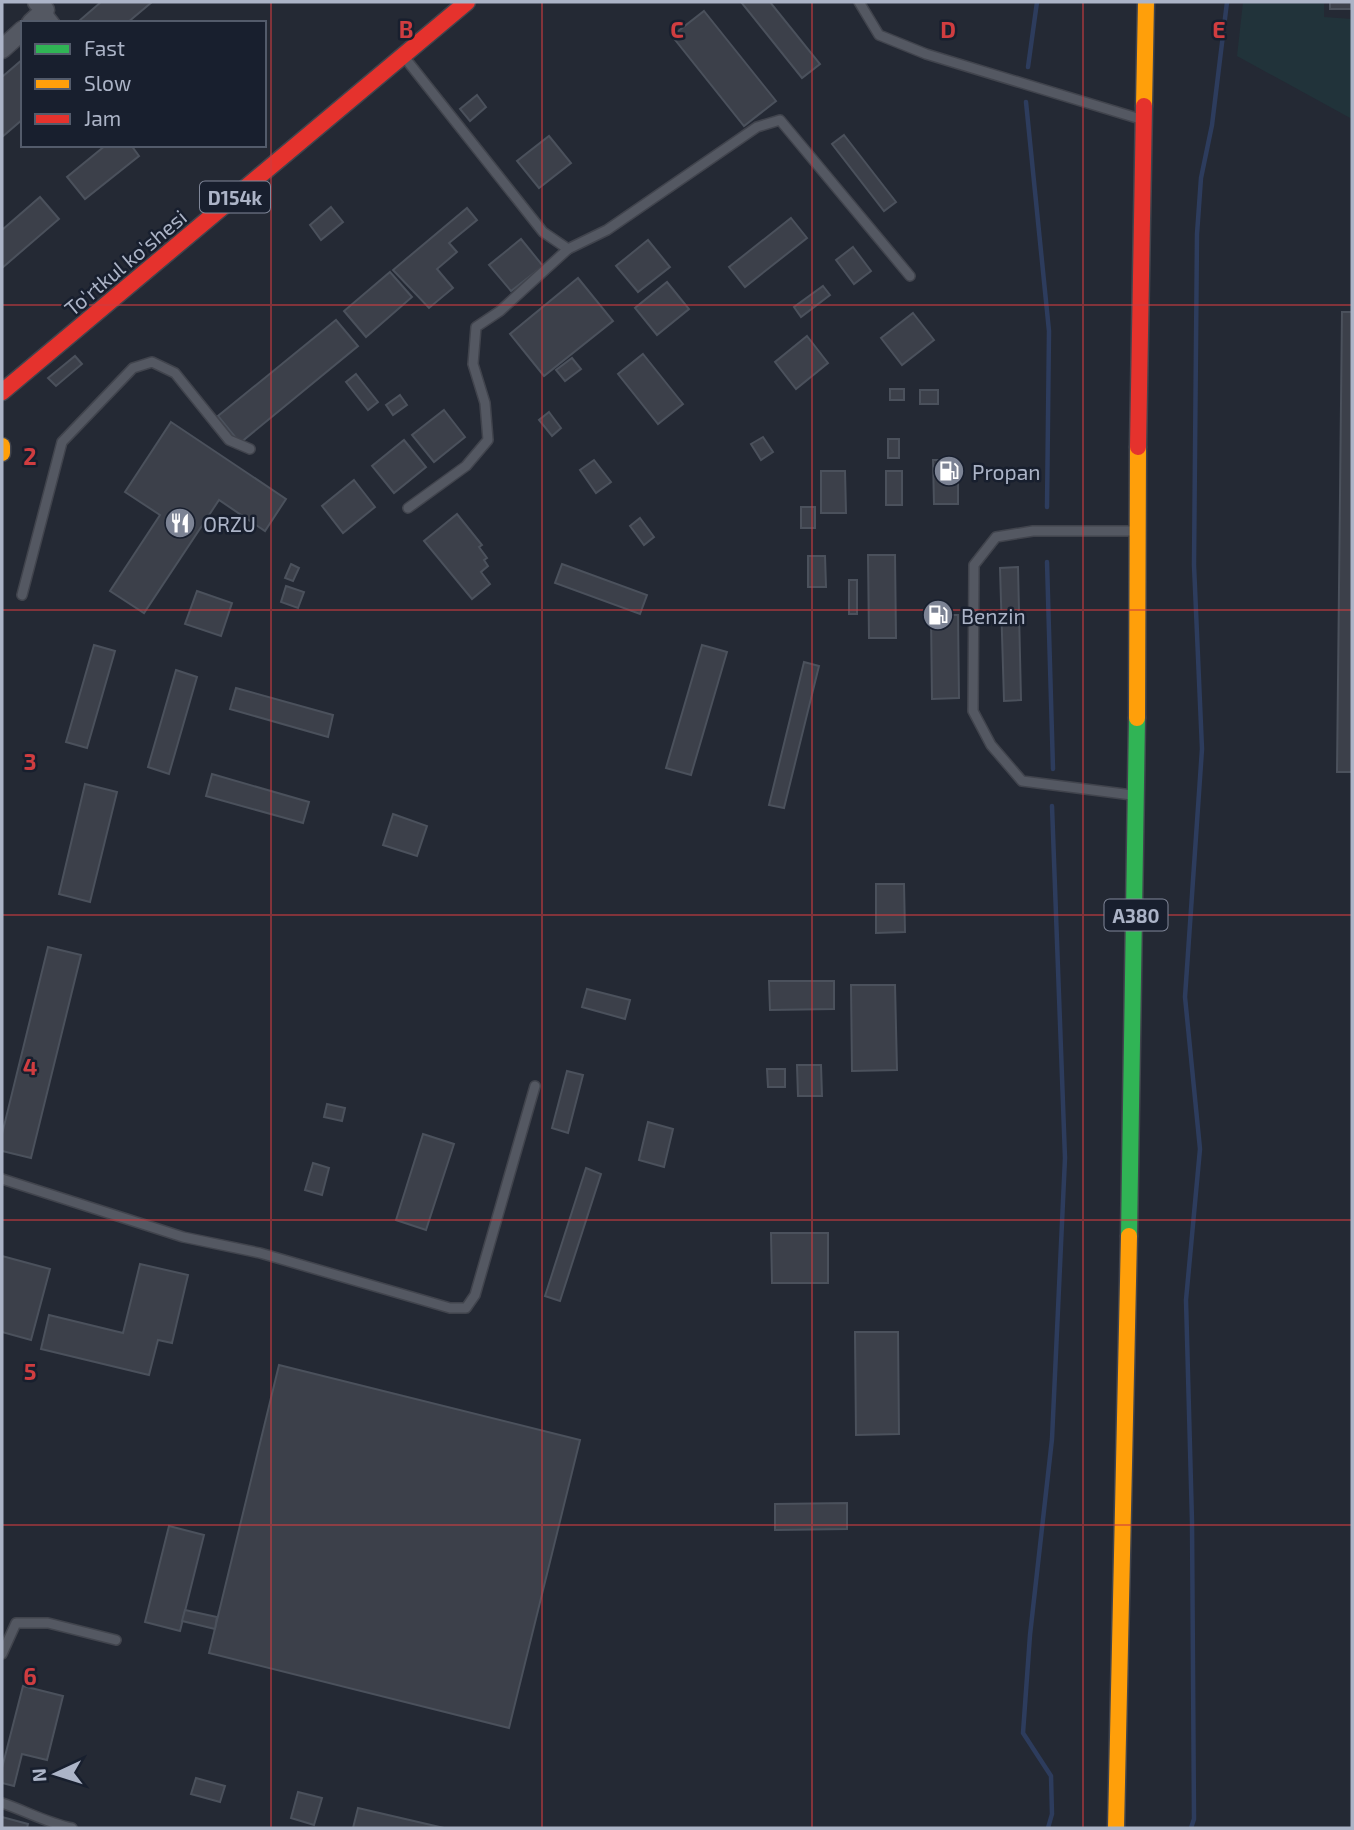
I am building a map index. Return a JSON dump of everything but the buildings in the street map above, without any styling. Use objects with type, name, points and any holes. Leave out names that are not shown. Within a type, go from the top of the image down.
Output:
[{"type":"main road","name":"To'rtkul ko'shesi","points":[[2,392],[467,2]]},
{"type":"main road","name":"A380","points":[[1116,1828],[1137,796],[1137,531],[1146,2]]},
{"type":"main road","points":[[2,446],[2,453]]},
{"type":"street","points":[[2,49],[21,32]]},
{"type":"lane","points":[[859,2],[879,35],[926,54],[1144,120]]},
{"type":"lane","points":[[404,57],[543,232],[568,249]]},
{"type":"lane","points":[[408,509],[466,466],[488,440],[485,403],[473,364],[476,327],[500,311],[568,249],[607,230],[757,127],[780,120],[910,276]]},
{"type":"lane","points":[[22,595],[62,442],[133,368],[152,362],[175,373],[229,440],[250,449]]},
{"type":"lane","points":[[1137,531],[1033,531],[996,537],[974,565],[973,711],[991,745],[1022,781],[1137,796]]},
{"type":"lane","points":[[2,1179],[183,1237],[260,1253],[450,1308],[466,1308],[475,1295],[534,1086]]},
{"type":"lane","points":[[2,1654],[16,1623],[48,1623],[116,1640]]},
{"type":"lane","points":[[2,1803],[49,1823],[72,1828]]},
{"type":"shaded area","points":[[1243,2],[1324,2],[1324,17],[1352,19],[1352,119],[1237,56]]},
{"type":"waterway","points":[[1028,67],[1037,2]]},
{"type":"waterway","points":[[1191,1828],[1194,1819],[1192,1522],[1186,1300],[1200,1149],[1185,997],[1202,749],[1194,565],[1197,234],[1201,178],[1212,125],[1227,2]]},
{"type":"waterway","points":[[1026,102],[1049,331],[1047,507]]},
{"type":"waterway","points":[[1047,562],[1053,769]]},
{"type":"waterway","points":[[1048,1828],[1052,1814],[1051,1776],[1023,1733],[1030,1635],[1052,1439],[1065,1158],[1052,806]]},
{"type":"traffic: fast","points":[[1129,1236],[1137,718]]},
{"type":"traffic: slow","points":[[1144,106],[1146,2]]},
{"type":"traffic: slow","points":[[2,446],[2,453]]},
{"type":"traffic: slow","points":[[1137,718],[1138,447]]},
{"type":"traffic: slow","points":[[1116,1828],[1129,1236]]},
{"type":"traffic: jam","points":[[2,392],[467,2]]},
{"type":"traffic: jam","points":[[1138,447],[1144,106]]},
{"type":"place","name":"Propan","points":[[949,471]]},
{"type":"place","name":"ORZU","points":[[180,523]]},
{"type":"place","name":"Benzin","points":[[938,615]]}]
